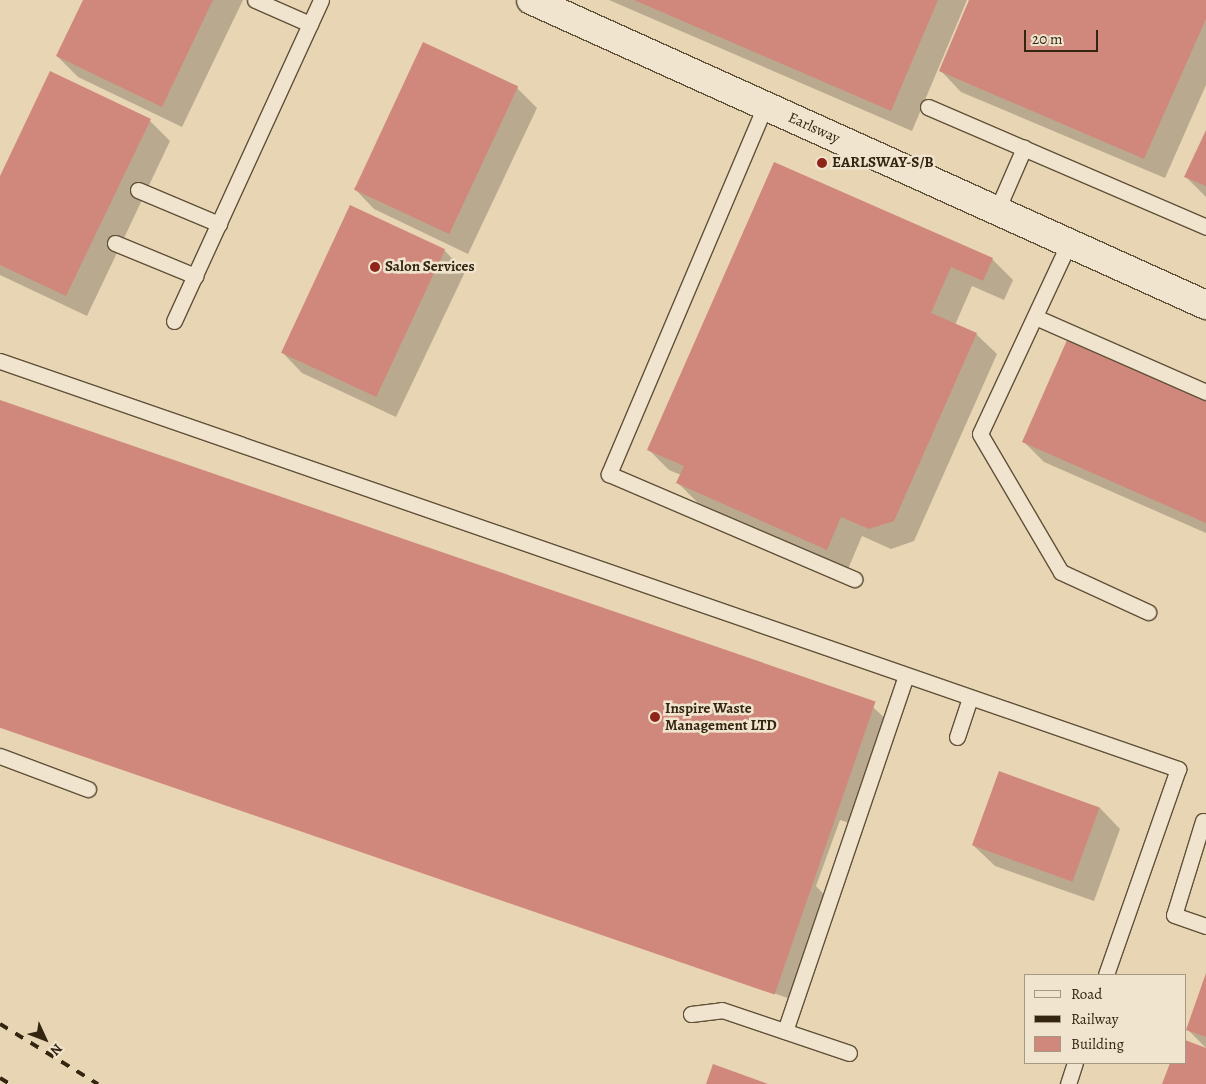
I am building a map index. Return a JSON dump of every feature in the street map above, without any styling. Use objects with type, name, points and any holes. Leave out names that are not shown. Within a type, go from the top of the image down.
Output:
[{"type":"street","name":"Earlsway","points":[[531,0],[1206,305]]},
{"type":"lane","points":[[255,0],[310,24]]},
{"type":"lane","points":[[174,321],[321,0]]},
{"type":"lane","points":[[765,106],[609,474],[854,579]]},
{"type":"lane","points":[[928,107],[1206,227]]},
{"type":"lane","points":[[997,210],[1024,148]]},
{"type":"lane","points":[[138,190],[218,224]]},
{"type":"lane","points":[[116,242],[195,276]]},
{"type":"lane","points":[[1068,244],[980,434],[1061,572],[1148,612]]},
{"type":"lane","points":[[1035,317],[1206,392]]},
{"type":"lane","points":[[0,361],[1178,769],[1106,974]]},
{"type":"lane","points":[[785,1032],[906,676]]},
{"type":"lane","points":[[957,737],[970,698]]},
{"type":"lane","points":[[0,756],[88,788]]},
{"type":"lane","points":[[1203,821],[1174,915],[1206,926]]},
{"type":"lane","points":[[691,1014],[722,1010],[849,1053]]},
{"type":"lane","points":[[1068,1084],[1076,1064]]},
{"type":"building","points":[[83,0],[213,0],[162,107],[56,56]]},
{"type":"building","points":[[634,0],[938,0],[891,111]]},
{"type":"building","points":[[969,0],[1206,0],[1206,19],[1144,159],[939,71]]},
{"type":"building","points":[[423,42],[518,86],[449,234],[354,190]]},
{"type":"building","points":[[50,71],[151,119],[66,296],[0,265],[0,176]]},
{"type":"building","points":[[1206,130],[1206,186],[1184,177]]},
{"type":"building","points":[[774,162],[993,258],[983,281],[951,267],[931,313],[977,333],[894,521],[869,529],[841,517],[827,550],[676,483],[684,466],[647,450]]},
{"type":"building","points":[[350,205],[445,249],[376,397],[281,353]]},
{"type":"building","points":[[1067,340],[1206,401],[1206,523],[1022,442]]},
{"type":"building","points":[[0,400],[876,701],[775,995],[0,728]]},
{"type":"building","points":[[999,771],[1100,808],[1073,882],[972,845]]},
{"type":"building","points":[[1206,973],[1206,1037],[1186,1030]]},
{"type":"building","points":[[1186,1040],[1206,1048],[1206,1084],[1162,1084],[1170,1064],[1186,1064]]},
{"type":"building","points":[[713,1064],[768,1084],[706,1084]]},
{"type":"railway","points":[[0,1024],[98,1084]]},
{"type":"railway","points":[[0,1078],[10,1084]]},
{"type":"place","name":"EARLSWAY-S/B","points":[[822,163]]},
{"type":"place","name":"Salon Services","points":[[375,267]]},
{"type":"place","name":"Inspire Waste Management LTD","points":[[655,717]]}]
